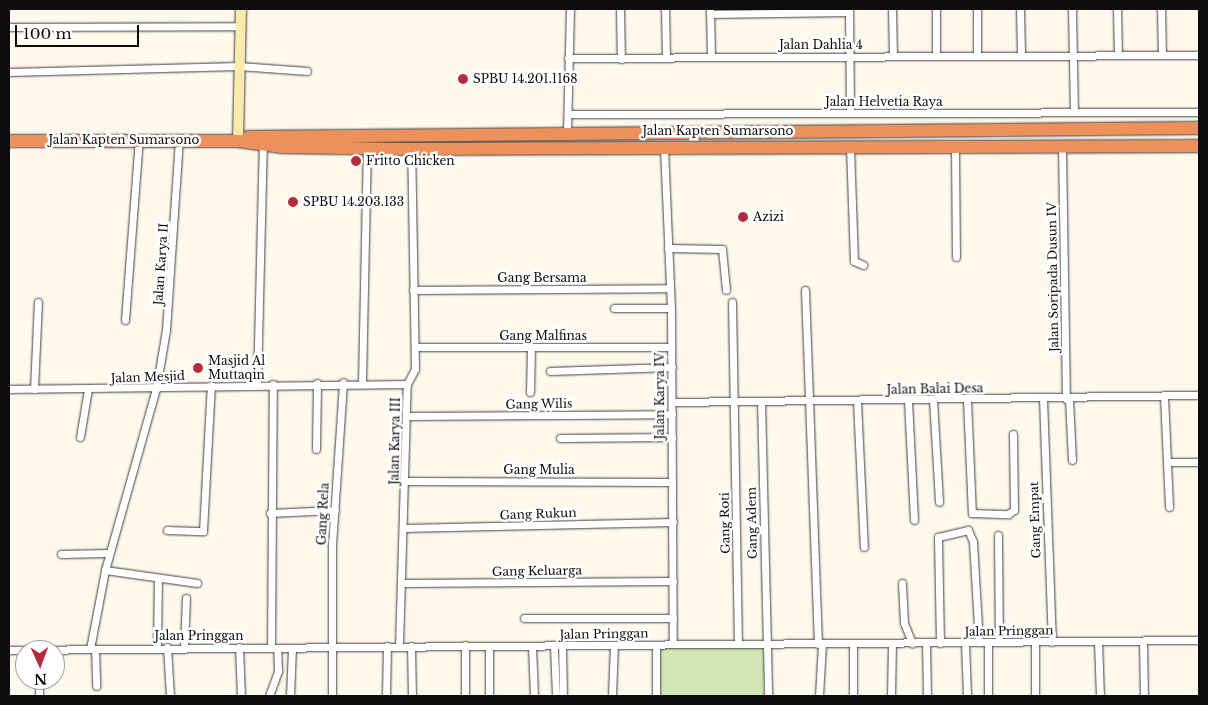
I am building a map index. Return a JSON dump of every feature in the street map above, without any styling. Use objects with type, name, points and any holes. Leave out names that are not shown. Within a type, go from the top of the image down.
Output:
[{"type":"highway","points":[[1152,128],[1153,147]]},
{"type":"highway","name":"Jalan Kapten Sumarsono","points":[[238,141],[249,137],[567,132],[1199,128]]},
{"type":"highway","name":"Jalan Kapten Sumarsono","points":[[9,141],[238,141],[263,146],[411,149],[956,148],[1062,151],[1199,146]]},
{"type":"street","points":[[238,141],[241,9]]},
{"type":"street","points":[[567,132],[570,9]]},
{"type":"street","points":[[620,9],[621,59]]},
{"type":"street","points":[[665,9],[666,58]]},
{"type":"street","points":[[892,9],[893,56]]},
{"type":"street","points":[[936,9],[936,56]]},
{"type":"street","points":[[977,9],[977,56]]},
{"type":"street","points":[[1020,9],[1020,54]]},
{"type":"street","points":[[1072,9],[1074,112]]},
{"type":"street","points":[[1117,9],[1118,55]]},
{"type":"street","points":[[1161,9],[1162,55]]},
{"type":"street","points":[[711,57],[710,11],[849,10],[850,113]]},
{"type":"street","points":[[9,27],[240,26]]},
{"type":"street","name":"Jalan Dahlia 4","points":[[568,58],[977,56],[1020,54],[1199,55]]},
{"type":"street","points":[[9,72],[239,66],[307,71]]},
{"type":"street","name":"Jalan Helvetia Raya","points":[[568,114],[1199,112]]},
{"type":"street","points":[[125,320],[139,140]]},
{"type":"street","name":"Jalan Karya II","points":[[96,686],[92,649],[105,570],[156,389],[173,268],[179,140]]},
{"type":"street","points":[[257,384],[263,146]]},
{"type":"street","points":[[362,382],[367,148]]},
{"type":"street","name":"Jalan Karya IV","points":[[664,148],[671,308],[673,644]]},
{"type":"street","points":[[850,148],[854,261],[862,265]]},
{"type":"street","points":[[956,148],[956,257]]},
{"type":"street","name":"Jalan Karya III","points":[[399,646],[406,481],[407,384],[415,369],[411,149]]},
{"type":"street","name":"Jalan Soripada Dusun IV","points":[[1062,151],[1068,399],[1072,460]]},
{"type":"street","points":[[668,248],[723,249],[726,290]]},
{"type":"street","name":"Gang Bersama","points":[[413,290],[670,288]]},
{"type":"street","points":[[805,290],[808,402],[820,644],[819,696]]},
{"type":"street","points":[[34,389],[38,302]]},
{"type":"street","name":"Gang Roti","points":[[732,302],[738,644]]},
{"type":"street","points":[[614,308],[671,308]]},
{"type":"street","name":"Gang Malfinas","points":[[415,347],[671,347]]},
{"type":"street","points":[[530,392],[531,347]]},
{"type":"street","points":[[550,371],[672,367]]},
{"type":"street","name":"Jalan Mesjid","points":[[9,389],[156,389],[211,385],[343,382],[407,384]]},
{"type":"street","name":"Gang Rela","points":[[332,696],[334,510],[343,382]]},
{"type":"street","points":[[316,449],[317,383]]},
{"type":"street","points":[[269,696],[278,671],[274,648],[270,512],[273,384]]},
{"type":"street","points":[[167,530],[203,531],[211,385]]},
{"type":"street","points":[[80,437],[88,389]]},
{"type":"street","name":"Jalan Balai Desa","points":[[672,402],[1068,399],[1199,395]]},
{"type":"street","points":[[1164,396],[1168,462],[1168,506]]},
{"type":"street","name":"Gang Empat","points":[[1043,398],[1052,642]]},
{"type":"street","points":[[933,400],[939,502]]},
{"type":"street","points":[[967,400],[972,513],[1008,514],[1014,510],[1013,434]]},
{"type":"street","name":"Gang Adem","points":[[761,401],[768,696]]},
{"type":"street","points":[[857,401],[864,547]]},
{"type":"street","points":[[908,401],[914,520]]},
{"type":"street","name":"Gang Wilis","points":[[407,416],[672,414]]},
{"type":"street","points":[[560,438],[672,437]]},
{"type":"street","points":[[1168,462],[1199,462]]},
{"type":"street","name":"Gang Mulia","points":[[406,481],[672,482]]},
{"type":"street","points":[[270,512],[334,510]]},
{"type":"street","name":"Gang Rukun","points":[[404,528],[672,522]]},
{"type":"street","points":[[940,643],[938,537],[968,530],[973,542],[979,642]]},
{"type":"street","points":[[998,535],[999,642]]},
{"type":"street","points":[[62,554],[110,553]]},
{"type":"street","points":[[105,570],[197,583]]},
{"type":"street","points":[[157,647],[158,578]]},
{"type":"street","name":"Gang Keluarga","points":[[402,583],[673,580]]},
{"type":"street","points":[[902,583],[904,623],[912,643]]},
{"type":"street","points":[[184,647],[186,598]]},
{"type":"street","points":[[524,618],[673,618]]},
{"type":"street","name":"Jalan Pringgan","points":[[65,649],[157,647],[292,649],[386,646],[1199,640]]},
{"type":"street","points":[[1143,641],[1144,696]]},
{"type":"street","points":[[966,642],[967,696]]},
{"type":"street","points":[[988,642],[988,696]]},
{"type":"street","points":[[1035,642],[1036,696]]},
{"type":"street","points":[[1098,642],[1100,696]]},
{"type":"street","points":[[891,696],[892,643]]},
{"type":"street","points":[[926,643],[927,696]]},
{"type":"street","points":[[656,644],[656,696]]},
{"type":"street","points":[[853,644],[853,696]]},
{"type":"street","points":[[612,696],[614,645]]},
{"type":"street","points":[[386,646],[386,696]]},
{"type":"street","points":[[411,646],[412,696]]},
{"type":"street","points":[[464,696],[465,646]]},
{"type":"street","points":[[489,646],[489,696]]},
{"type":"street","points":[[532,646],[534,696]]},
{"type":"street","points":[[554,646],[556,696]]},
{"type":"street","points":[[562,646],[563,696]]},
{"type":"street","points":[[167,647],[170,696]]},
{"type":"street","points":[[240,647],[241,696]]},
{"type":"street","points":[[290,696],[292,649]]},
{"type":"green space","points":[[764,646],[764,696],[657,696],[656,648]]},
{"type":"place","name":"SPBU 14.201.1168","points":[[463,79]]},
{"type":"place","name":"Fritto Chicken","points":[[356,161]]},
{"type":"place","name":"SPBU 14.203.133","points":[[293,202]]},
{"type":"place","name":"Azizi","points":[[743,217]]},
{"type":"place","name":"Masjid Al Muttaqin","points":[[198,368]]}]
